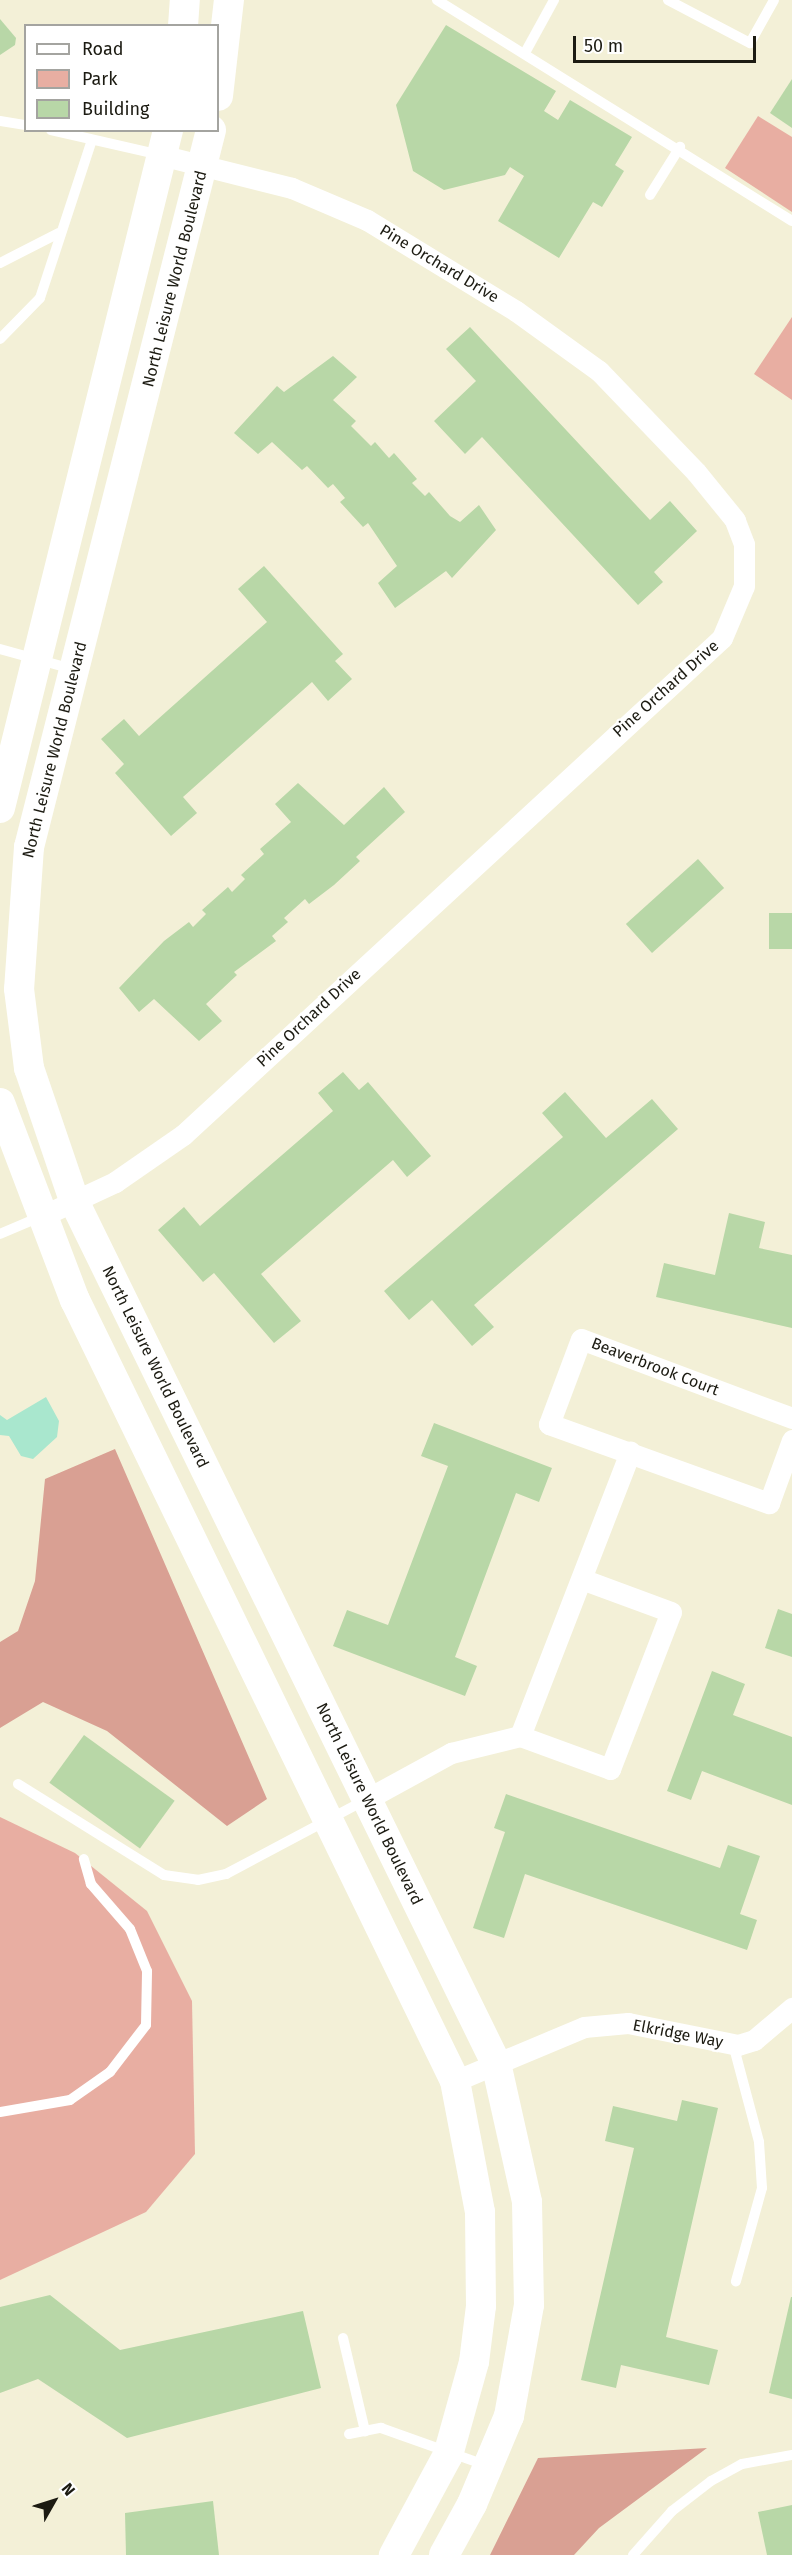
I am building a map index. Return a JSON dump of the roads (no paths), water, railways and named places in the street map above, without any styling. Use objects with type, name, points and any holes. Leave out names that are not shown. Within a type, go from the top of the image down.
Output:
[{"type":"street","points":[[183,24],[185,0]]},
{"type":"street","points":[[219,87],[229,0]]},
{"type":"street","name":"North Leisure World Boulevard","points":[[211,132],[29,847],[19,989],[29,1068],[75,1203],[496,2063],[527,2202],[530,2306],[509,2416],[488,2466],[444,2555]]},
{"type":"street","points":[[0,808],[164,143]]},
{"type":"street","name":"Pine Orchard Drive","points":[[40,1217],[75,1203],[183,1135],[722,638],[744,586],[744,544],[735,520],[696,472],[599,371],[516,311],[367,220],[292,188],[204,164],[164,143]]},
{"type":"street","points":[[0,1103],[40,1217],[75,1300],[455,2081],[476,2179],[481,2306],[474,2362],[449,2450],[394,2555]]},
{"type":"street","name":"Beaverbrook Court","points":[[792,1418],[581,1339],[549,1424],[769,1503],[792,1440]]},
{"type":"street","points":[[520,1736],[630,1452]]},
{"type":"street","points":[[367,1799],[451,1754],[520,1736],[610,1769],[671,1612],[582,1579]]},
{"type":"street","name":"Elkridge Way","points":[[455,2081],[584,2027],[628,2023],[733,2044],[754,2040],[792,2008]]},
{"type":"lane","points":[[437,0],[525,51],[680,147],[792,221]]},
{"type":"lane","points":[[525,51],[554,0]]},
{"type":"lane","points":[[668,0],[750,43],[774,0]]},
{"type":"lane","points":[[0,121],[24,125]]},
{"type":"lane","points":[[59,132],[92,140],[164,143]]},
{"type":"lane","points":[[0,339],[39,298],[92,140]]},
{"type":"lane","points":[[650,195],[680,147]]},
{"type":"lane","points":[[0,263],[59,233]]},
{"type":"lane","points":[[0,649],[75,670]]},
{"type":"lane","points":[[0,1234],[40,1217]]},
{"type":"lane","points":[[18,1784],[155,1871],[198,1880],[226,1874],[329,1822],[367,1799]]},
{"type":"lane","points":[[0,2112],[70,2100],[110,2072],[146,2025],[147,1971],[130,1929],[91,1884],[84,1859]]},
{"type":"lane","points":[[733,2044],[759,2142],[762,2188],[736,2281]]},
{"type":"lane","points":[[344,2338],[366,2431]]},
{"type":"lane","points":[[349,2434],[381,2428],[449,2450],[488,2466]]},
{"type":"lane","points":[[633,2555],[672,2511],[711,2481],[742,2464],[792,2455]]}]
